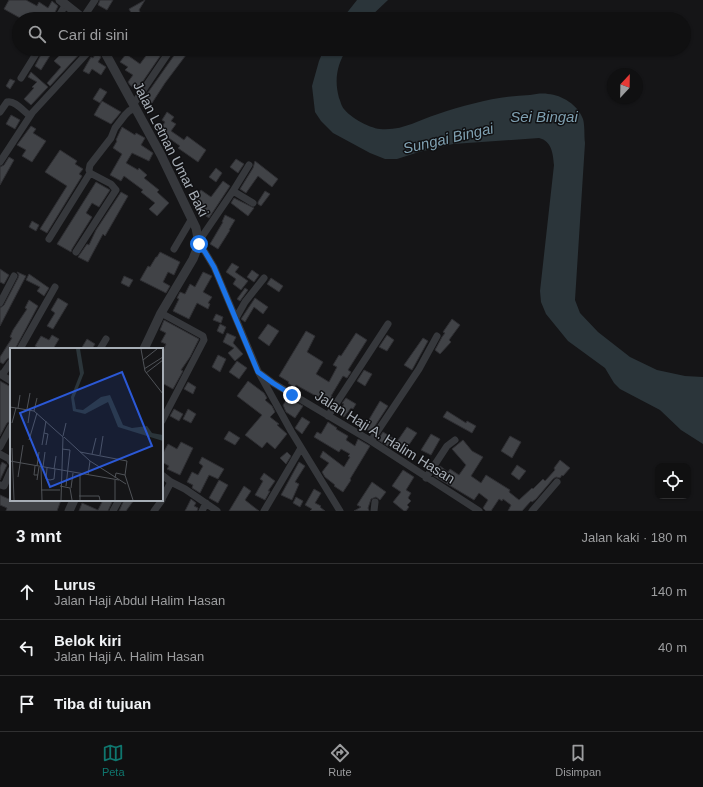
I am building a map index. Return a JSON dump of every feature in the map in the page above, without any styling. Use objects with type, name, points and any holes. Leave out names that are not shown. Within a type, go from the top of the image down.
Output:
[{"type":"street","points":[[88,12],[95,0]]},
{"type":"street","points":[[59,12],[63,2],[76,12]]},
{"type":"street","points":[[21,78],[35,56]]},
{"type":"street","points":[[0,162],[30,116],[85,56]]},
{"type":"street","name":"Jalan Letnan Umar Baki","points":[[107,56],[161,155],[196,228],[199,243]]},
{"type":"street","points":[[49,239],[90,173],[90,165],[111,138],[115,128],[134,106],[166,56]]},
{"type":"street","points":[[0,112],[7,102],[10,101],[30,116]]},
{"type":"street","points":[[144,348],[161,313],[192,259],[199,243],[249,165]]},
{"type":"street","points":[[76,252],[116,190],[111,184],[90,173]]},
{"type":"street","points":[[233,191],[253,203]]},
{"type":"street","points":[[174,249],[191,220]]},
{"type":"street","points":[[199,243],[214,267],[258,372],[301,448],[340,511]]},
{"type":"street","points":[[0,303],[14,276]]},
{"type":"street","points":[[236,318],[245,302],[264,278]]},
{"type":"street","points":[[21,348],[55,287]]},
{"type":"street","points":[[161,313],[203,336],[204,340],[163,419]]},
{"type":"street","points":[[328,416],[388,324]]},
{"type":"street","points":[[372,441],[419,369],[437,336]]},
{"type":"street","points":[[101,348],[106,339]]},
{"type":"street","points":[[10,363],[1,374],[10,379]]},
{"type":"street","name":"Jalan Haji A. Halim Hasan","points":[[258,372],[279,387],[372,441],[426,478],[479,511]]},
{"type":"street","points":[[0,447],[10,428]]},
{"type":"street","points":[[426,478],[447,446],[455,440]]},
{"type":"street","points":[[264,511],[301,448]]},
{"type":"street","points":[[0,454],[10,460]]},
{"type":"street","points":[[0,485],[4,486],[10,472]]},
{"type":"street","points":[[163,477],[186,489],[217,511]]},
{"type":"street","points":[[163,498],[171,482]]},
{"type":"street","points":[[532,511],[557,482]]},
{"type":"street","points":[[69,511],[74,501]]},
{"type":"street","points":[[113,511],[118,501]]},
{"type":"street","points":[[154,511],[161,501]]},
{"type":"street","points":[[374,511],[375,502]]},
{"type":"street","points":[[202,511],[206,503]]},
{"type":"water","points":[[357,0],[388,0],[375,12],[348,12]]},
{"type":"water","name":"Sei Bingai","points":[[321,56],[343,56],[337,72],[337,91],[342,106],[348,114],[359,121],[380,129],[403,127],[449,110],[507,97],[548,94],[559,96],[573,105],[581,114],[583,119],[585,143],[575,300],[580,313],[598,332],[630,357],[657,370],[685,376],[703,377],[703,444],[681,430],[660,410],[620,389],[614,383],[605,368],[568,341],[546,314],[541,302],[540,291],[554,165],[551,148],[547,142],[539,138],[453,144],[397,159],[385,159],[370,153],[333,133],[321,121],[315,112],[312,86]]},
{"type":"building","points":[[9,0],[26,0],[37,6],[39,2],[48,8],[52,1],[58,6],[55,12],[12,12],[12,13],[4,9]]},
{"type":"building","points":[[100,0],[113,0],[107,10],[98,5]]},
{"type":"building","points":[[145,0],[139,10],[140,12],[131,12],[129,9]]},
{"type":"building","points":[[40,56],[50,56],[41,70],[35,66]]},
{"type":"building","points":[[59,56],[78,56],[50,86],[47,83],[61,67],[54,61]]},
{"type":"building","points":[[94,56],[100,56],[101,57],[98,62],[106,67],[101,75],[92,69],[89,74],[83,71],[91,57],[93,58]]},
{"type":"building","points":[[124,56],[129,56],[140,64],[146,56],[160,56],[137,90],[128,82],[133,75],[125,70],[128,67],[120,62]]},
{"type":"building","points":[[174,56],[185,56],[152,103],[144,98]]},
{"type":"building","points":[[31,72],[48,87],[31,105],[24,99],[34,88],[32,87],[37,82],[28,77]]},
{"type":"building","points":[[10,79],[15,81],[10,89],[6,86]]},
{"type":"building","points":[[100,88],[107,92],[100,103],[93,99]]},
{"type":"building","points":[[102,101],[121,112],[111,124],[94,115]]},
{"type":"building","points":[[167,112],[174,117],[171,121],[176,124],[171,131],[184,140],[187,136],[206,150],[198,162],[178,148],[180,146],[159,131],[165,122],[162,120]]},
{"type":"building","points":[[11,115],[20,120],[15,129],[6,124]]},
{"type":"building","points":[[31,126],[36,129],[33,133],[46,141],[32,162],[22,156],[26,150],[17,145]]},
{"type":"building","points":[[122,127],[135,135],[136,133],[145,138],[141,145],[153,153],[149,161],[132,153],[126,163],[138,170],[139,168],[147,175],[144,178],[159,190],[157,192],[169,203],[157,216],[149,209],[155,203],[141,192],[143,190],[124,176],[121,181],[110,175],[122,154],[113,148]]},
{"type":"building","points":[[60,150],[77,161],[75,164],[83,169],[79,174],[82,176],[47,233],[40,229],[67,186],[45,172]]},
{"type":"building","points":[[9,157],[14,160],[0,185],[0,167],[4,165]]},
{"type":"building","points":[[236,159],[244,164],[238,173],[230,167]]},
{"type":"building","points":[[255,161],[278,179],[272,187],[258,176],[246,193],[240,189],[253,168]]},
{"type":"building","points":[[216,168],[222,173],[216,182],[209,177]]},
{"type":"building","points":[[223,181],[230,186],[209,218],[203,214],[205,211],[192,202],[201,190],[211,197]]},
{"type":"building","points":[[96,182],[110,190],[99,207],[92,203],[86,213],[92,217],[71,252],[57,244]]},
{"type":"building","points":[[265,191],[270,194],[261,206],[258,202]]},
{"type":"building","points":[[121,192],[128,196],[105,236],[103,234],[88,262],[78,257],[87,244],[89,245],[96,230]]},
{"type":"building","points":[[234,198],[254,208],[248,216],[231,203]]},
{"type":"building","points":[[225,215],[235,220],[218,249],[210,244],[223,222]]},
{"type":"building","points":[[32,221],[39,225],[36,231],[29,227]]},
{"type":"building","points":[[160,252],[180,262],[174,275],[168,272],[163,282],[170,286],[166,293],[140,280],[148,266],[150,267]]},
{"type":"building","points":[[232,263],[239,267],[235,272],[248,281],[241,290],[233,284],[236,279],[226,272]]},
{"type":"building","points":[[0,269],[9,275],[4,284],[0,282]]},
{"type":"building","points":[[252,270],[259,275],[254,282],[247,277]]},
{"type":"building","points":[[17,272],[26,276],[0,326],[0,308],[4,305],[18,278],[19,275]]},
{"type":"building","points":[[203,272],[212,276],[203,292],[212,297],[208,303],[210,304],[208,309],[197,303],[189,319],[173,311],[179,299],[177,298],[180,292],[185,294],[190,284],[195,287]]},
{"type":"building","points":[[29,274],[49,288],[44,296],[37,291],[40,287],[26,280]]},
{"type":"building","points":[[124,276],[133,280],[129,287],[121,283]]},
{"type":"building","points":[[271,278],[283,286],[279,292],[267,284]]},
{"type":"building","points":[[245,288],[248,290],[240,301],[237,299]]},
{"type":"building","points":[[58,298],[68,304],[53,329],[47,326],[55,313],[51,310]]},
{"type":"building","points":[[255,298],[268,307],[263,314],[254,307],[245,322],[241,319]]},
{"type":"building","points":[[29,300],[38,306],[16,348],[10,348],[10,358],[3,364],[0,362],[0,357],[12,338],[10,337],[13,330],[27,309],[25,308]]},
{"type":"building","points":[[216,314],[223,317],[221,323],[213,320]]},
{"type":"building","points":[[452,319],[460,325],[449,340],[451,342],[440,354],[435,350],[445,333],[443,332]]},
{"type":"building","points":[[164,320],[199,339],[190,357],[181,370],[183,371],[173,389],[163,384],[163,351],[166,344],[161,342],[166,333],[160,330]]},
{"type":"building","points":[[220,324],[226,327],[223,334],[217,331]]},
{"type":"building","points":[[268,324],[279,331],[269,346],[258,338]]},
{"type":"building","points":[[306,331],[315,336],[307,352],[323,362],[316,374],[329,382],[337,367],[333,365],[339,355],[341,356],[356,333],[367,340],[348,370],[351,372],[347,378],[343,376],[331,396],[334,398],[329,406],[324,403],[325,401],[296,385],[294,387],[279,376]]},
{"type":"building","points":[[227,333],[236,337],[233,343],[243,354],[235,361],[228,353],[234,348],[223,342]]},
{"type":"building","points":[[52,335],[59,339],[54,348],[38,348],[35,346],[41,336],[49,340]]},
{"type":"building","points":[[387,335],[394,340],[387,351],[379,347]]},
{"type":"building","points":[[423,338],[428,341],[412,370],[404,365]]},
{"type":"building","points":[[87,339],[95,344],[93,348],[82,348]]},
{"type":"building","points":[[218,355],[226,359],[220,372],[212,367]]},
{"type":"building","points":[[237,361],[247,368],[239,379],[229,372]]},
{"type":"building","points":[[364,370],[372,374],[365,386],[357,381]]},
{"type":"building","points":[[0,381],[10,386],[10,422],[7,423],[0,436]]},
{"type":"building","points":[[248,381],[264,393],[267,398],[265,400],[272,406],[275,412],[270,417],[279,424],[277,425],[287,434],[275,449],[267,442],[262,448],[245,435],[262,415],[237,396]]},
{"type":"building","points":[[188,382],[196,387],[193,394],[184,389]]},
{"type":"building","points":[[288,398],[303,406],[295,418],[286,412],[283,405]]},
{"type":"building","points":[[346,398],[356,404],[344,417],[338,413]]},
{"type":"building","points":[[380,401],[388,406],[371,432],[364,428]]},
{"type":"building","points":[[174,409],[183,414],[179,421],[170,416]]},
{"type":"building","points":[[188,409],[196,414],[191,423],[183,419]]},
{"type":"building","points":[[447,411],[466,423],[467,421],[476,426],[472,433],[443,417]]},
{"type":"building","points":[[302,417],[310,422],[302,434],[295,428]]},
{"type":"building","points":[[328,422],[348,436],[346,440],[355,446],[358,439],[370,446],[343,492],[325,477],[322,472],[329,463],[320,457],[323,451],[344,467],[350,457],[348,456],[350,454],[341,449],[339,452],[314,437],[317,432],[321,434]]},
{"type":"building","points":[[407,427],[417,433],[406,449],[396,443]]},
{"type":"building","points":[[229,431],[240,438],[235,445],[224,439]]},
{"type":"building","points":[[383,432],[396,440],[391,448],[378,440]]},
{"type":"building","points":[[431,434],[440,439],[431,455],[421,450]]},
{"type":"building","points":[[510,436],[521,442],[512,458],[501,451]]},
{"type":"building","points":[[463,440],[472,451],[483,457],[471,476],[481,483],[486,475],[510,490],[509,492],[519,500],[543,479],[545,481],[555,470],[554,468],[560,460],[570,468],[560,478],[556,477],[553,479],[536,499],[532,502],[531,501],[522,511],[508,511],[511,505],[503,499],[502,501],[499,499],[491,511],[486,511],[483,508],[488,500],[479,493],[474,500],[434,476],[440,466],[448,472],[450,469],[459,475],[466,465],[452,449]]},
{"type":"building","points":[[181,442],[193,448],[180,475],[167,469],[169,466],[163,463],[163,453],[168,444],[177,449]]},
{"type":"building","points":[[287,452],[291,456],[286,464],[280,458]]},
{"type":"building","points":[[202,457],[224,469],[218,479],[209,475],[200,493],[192,488],[193,485],[187,482],[192,472],[198,475],[203,466],[199,463]]},
{"type":"building","points":[[2,462],[7,465],[0,480],[0,467]]},
{"type":"building","points":[[299,462],[305,466],[295,482],[299,484],[292,500],[281,495]]},
{"type":"building","points":[[517,465],[526,471],[519,480],[511,474]]},
{"type":"building","points":[[403,470],[414,477],[406,490],[411,493],[408,498],[411,501],[407,505],[409,507],[406,511],[393,502],[401,492],[392,486]]},
{"type":"building","points":[[264,473],[275,481],[268,491],[270,491],[265,500],[255,495],[263,481],[260,479]]},
{"type":"building","points":[[219,480],[228,485],[218,503],[209,498]]},
{"type":"building","points":[[372,482],[386,492],[380,500],[376,497],[371,499],[368,508],[369,511],[354,511],[361,507],[357,505]]},
{"type":"building","points":[[244,486],[251,491],[245,500],[259,511],[229,511]]},
{"type":"building","points":[[314,489],[321,493],[315,503],[321,506],[320,507],[325,511],[310,511],[312,509],[305,505]]},
{"type":"building","points":[[0,495],[10,500],[10,501],[61,501],[57,511],[6,511],[7,508],[0,505]]},
{"type":"building","points":[[296,497],[303,501],[300,507],[293,503]]},
{"type":"building","points":[[191,499],[196,503],[194,506],[198,508],[197,511],[185,511]]},
{"type":"building","points":[[102,501],[113,501],[108,511],[79,511],[82,503],[98,510]]},
{"type":"building","points":[[124,501],[133,501],[126,511],[119,511]]},
{"type":"route","points":[[199,244],[214,267],[258,372],[292,395]]},
{"type":"water label","name":"Sungai Bingai","points":[[448,138]]}]
